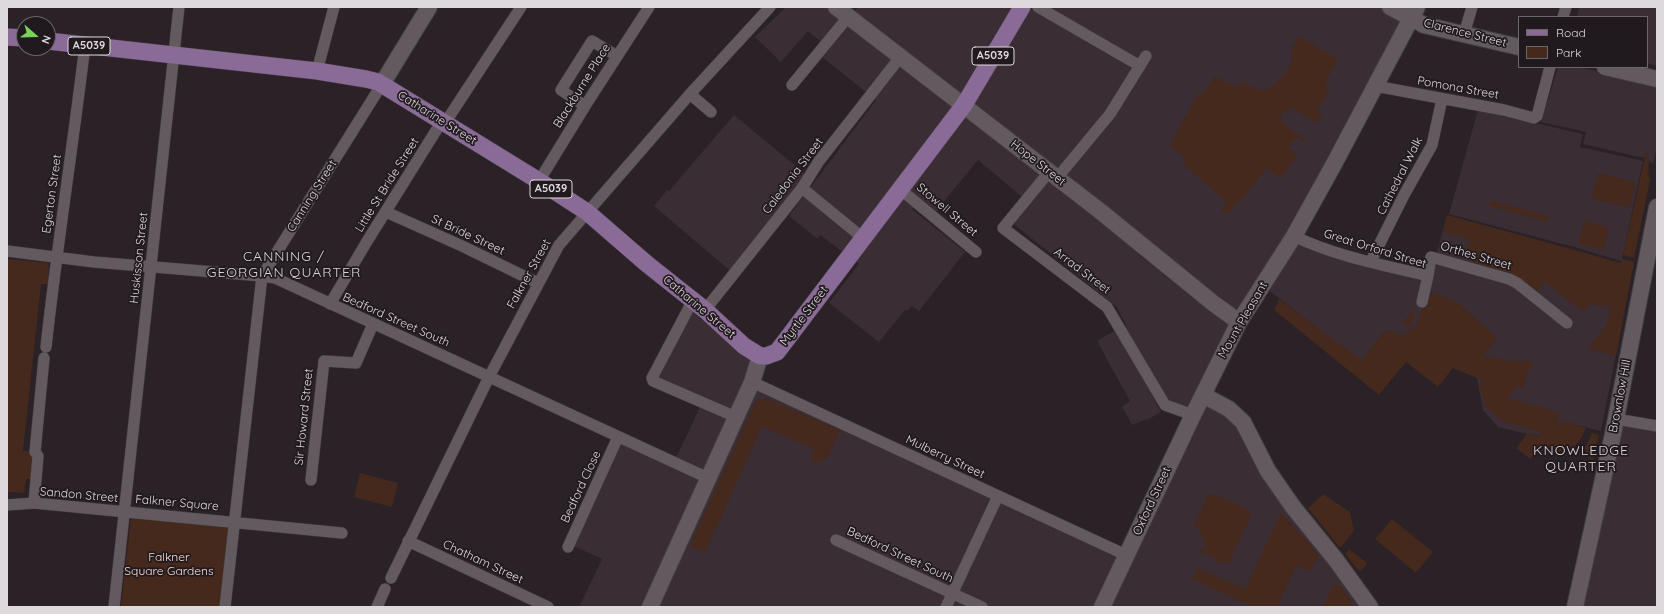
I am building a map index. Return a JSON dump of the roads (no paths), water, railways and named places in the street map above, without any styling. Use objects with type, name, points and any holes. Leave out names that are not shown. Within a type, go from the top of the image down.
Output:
[{"type":"main road","name":"A5039","points":[[964,105],[1022,7]]},
{"type":"main road","name":"Catharine Street","points":[[56,42],[318,71],[366,79],[382,84],[587,212],[647,264],[699,305],[744,346],[760,356]]},
{"type":"main road","name":"Myrtle Street","points":[[760,356],[766,356],[777,352],[964,105]]},
{"type":"street","name":"Huskisson Street","points":[[125,512],[179,7]]},
{"type":"street","points":[[318,71],[334,7]]},
{"type":"street","name":"Canning Street","points":[[235,522],[262,276],[429,7]]},
{"type":"street","name":"Little St Bride Street","points":[[330,304],[366,242],[521,7]]},
{"type":"street","name":"Blackburne Place","points":[[539,181],[584,106],[649,7]]},
{"type":"street","name":"Falkner Street","points":[[391,578],[489,377],[559,245],[690,94],[770,7]]},
{"type":"street","points":[[1038,7],[1143,61],[1110,114],[1053,175]]},
{"type":"street","name":"Clarence Street","points":[[1390,7],[1414,13],[1424,25],[1518,47]]},
{"type":"street","points":[[1464,34],[1472,7]]},
{"type":"street","points":[[792,85],[845,11]]},
{"type":"street","name":"Hope Street","points":[[845,11],[1239,322]]},
{"type":"street","name":"Mount Pleasant","points":[[1203,395],[1239,322],[1294,236],[1414,13]]},
{"type":"street","points":[[584,106],[561,90],[592,41],[617,56]]},
{"type":"street","name":"Egerton Street","points":[[34,503],[38,456],[35,452],[45,353],[56,257],[65,203],[85,45]]},
{"type":"street","name":"Caledonia Street","points":[[736,417],[653,381],[652,378],[699,305],[802,188],[820,161],[901,56]]},
{"type":"street","name":"Pomona Street","points":[[1375,86],[1536,117],[1550,68]]},
{"type":"street","points":[[1609,68],[1657,79]]},
{"type":"street","points":[[690,94],[711,112]]},
{"type":"street","name":"Cathedral Walk","points":[[1371,261],[1404,195],[1432,145],[1442,98]]},
{"type":"street","name":"Arrad Street","points":[[1053,175],[1004,228],[1107,307],[1165,405],[1193,415]]},
{"type":"street","points":[[802,188],[863,238]]},
{"type":"street","name":"Stowell Street","points":[[900,189],[976,252]]},
{"type":"street","name":"Brownlow Hill","points":[[1574,607],[1599,503],[1657,207]]},
{"type":"street","name":"St Bride Street","points":[[386,212],[462,246],[538,283]]},
{"type":"street","name":"Great Orford Street","points":[[1294,236],[1307,242],[1428,276],[1422,302]]},
{"type":"street","name":"Bedford Street South","points":[[7,251],[276,278],[708,478]]},
{"type":"street","name":"Orthes Street","points":[[1428,276],[1432,257],[1509,279],[1517,283],[1566,323]]},
{"type":"street","name":"Sir Howard Street","points":[[311,480],[324,361],[356,363],[373,324]]},
{"type":"street","points":[[650,607],[752,382],[760,356]]},
{"type":"street","name":"Mulberry Street","points":[[752,382],[1126,555]]},
{"type":"street","points":[[1203,395],[1229,409],[1242,422],[1276,483],[1293,507],[1336,560],[1370,607]]},
{"type":"street","name":"Oxford Street","points":[[1102,607],[1203,395]]},
{"type":"street","points":[[1616,419],[1657,426]]},
{"type":"street","name":"Bedford Close","points":[[568,547],[618,437]]},
{"type":"street","points":[[946,607],[998,496]]},
{"type":"street","name":"Sandon Street","points":[[7,505],[34,503],[125,512]]},
{"type":"street","name":"Falkner Square","points":[[114,607],[125,512],[235,522]]},
{"type":"street","points":[[226,607],[235,522],[342,533]]},
{"type":"street","name":"Bedford Street South","points":[[836,540],[982,607]]},
{"type":"street","name":"Chatham Street","points":[[408,541],[548,607]]},
{"type":"street","points":[[377,607],[385,589]]},
{"type":"district","name":"CANNING / GEORGIAN QUARTER","points":[[284,266]]},
{"type":"district","name":"KNOWLEDGE QUARTER","points":[[1581,460]]},
{"type":"park label","name":"Falkner Square Gardens","points":[[169,564]]}]
